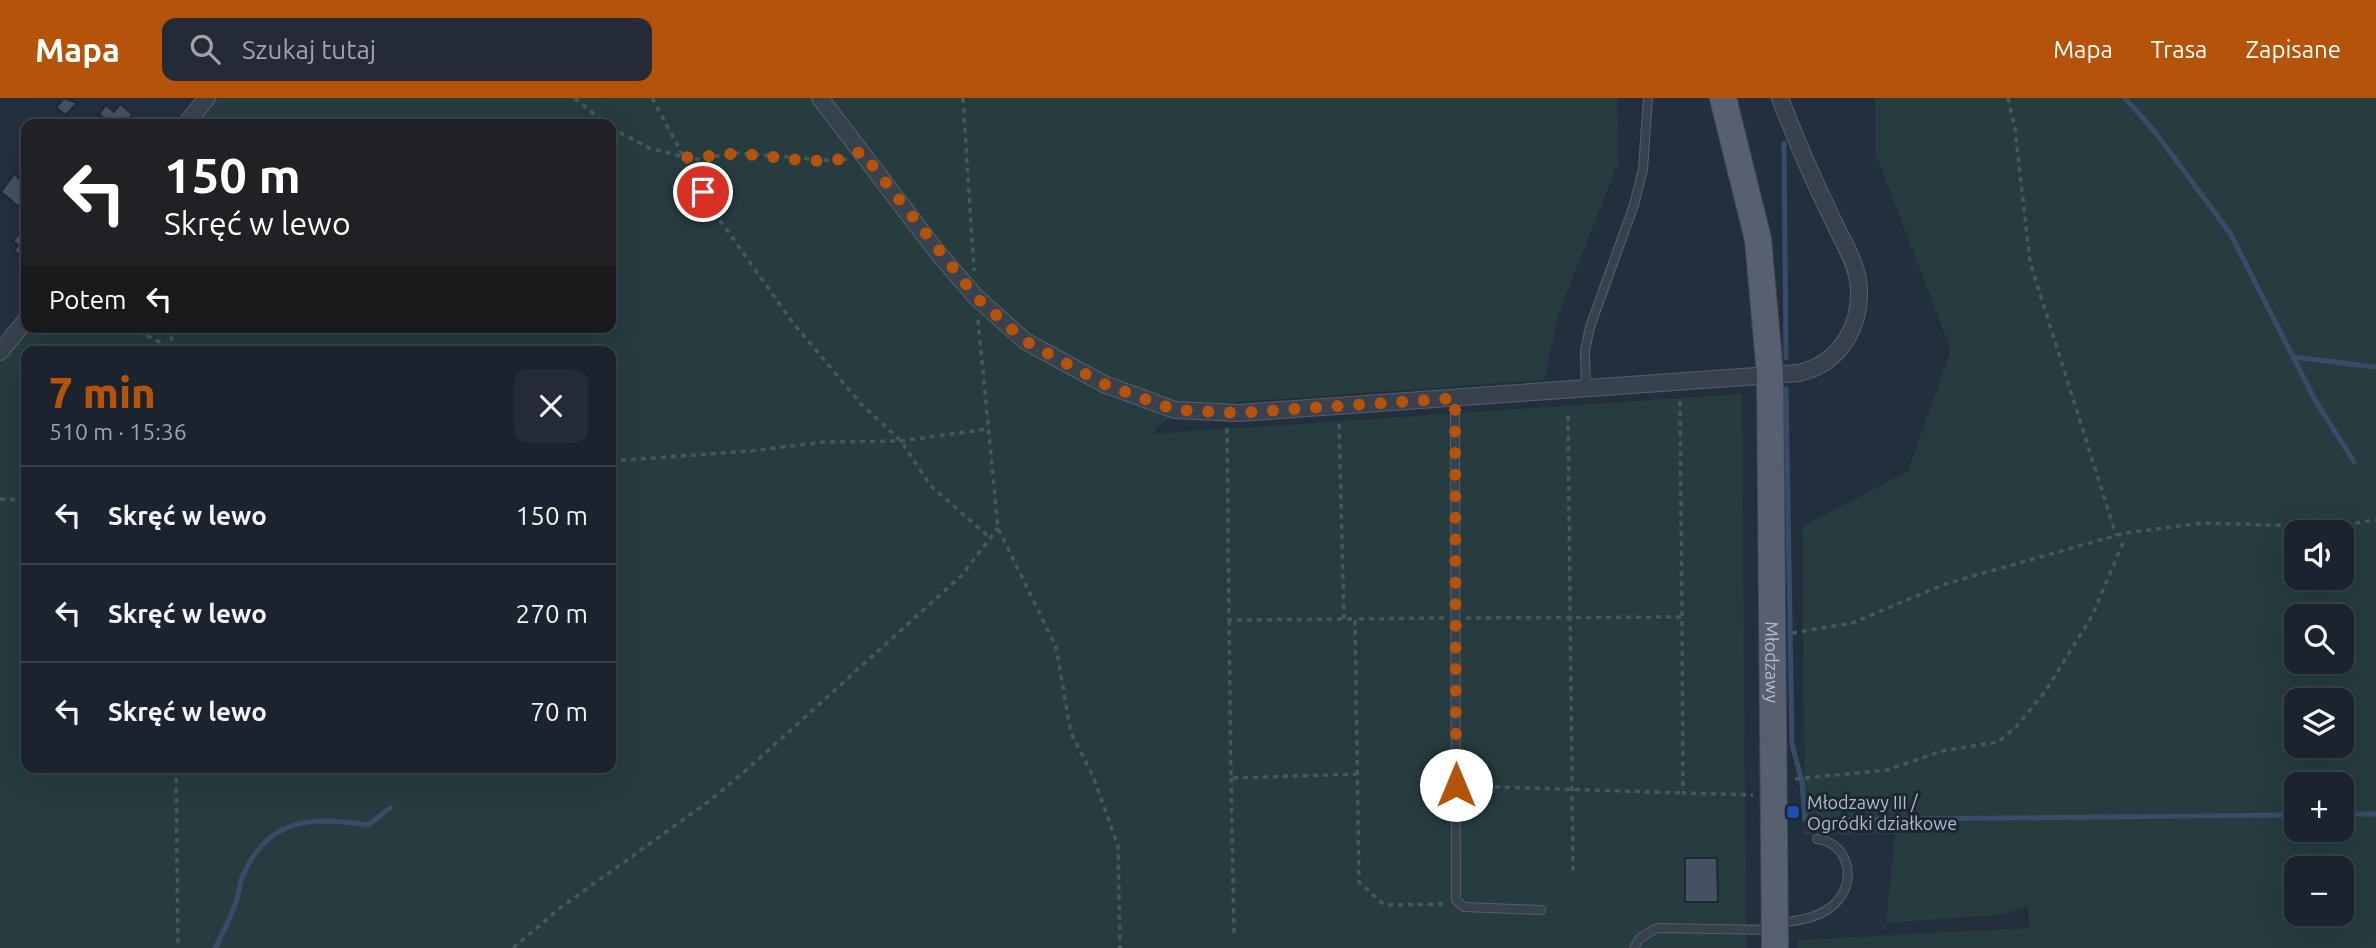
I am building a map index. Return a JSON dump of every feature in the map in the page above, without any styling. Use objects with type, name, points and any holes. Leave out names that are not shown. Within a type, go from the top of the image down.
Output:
[{"type":"main road","name":"Młodzawy","points":[[1723,98],[1758,239],[1770,374],[1773,638],[1783,791],[1775,934]]},
{"type":"street","points":[[190,119],[207,98]]},
{"type":"street","points":[[820,98],[976,297],[1034,347],[1104,384],[1175,410],[1238,413],[1799,373],[1827,362],[1850,337],[1860,310],[1858,277],[1780,98]]},
{"type":"street","points":[[0,352],[21,326]]},
{"type":"lane","points":[[1586,389],[1585,351],[1590,327],[1634,205],[1643,169],[1648,98]]},
{"type":"lane","points":[[1455,398],[1457,903],[1464,907],[1541,911]]},
{"type":"lane","points":[[1634,948],[1640,938],[1657,928],[1775,934],[1826,910],[1839,900],[1846,887],[1847,868],[1844,855],[1829,841],[1817,839]]},
{"type":"path","points":[[575,98],[600,119]]},
{"type":"path","points":[[652,98],[712,209],[793,323],[862,405],[901,441],[930,485],[990,538]]},
{"type":"path","points":[[963,98],[976,297],[998,528],[1056,647],[1072,733],[1093,776],[1118,846],[1120,948]]},
{"type":"path","points":[[2008,98],[2015,129],[2030,262],[2116,535]]},
{"type":"path","points":[[616,131],[649,148],[699,159],[737,153],[838,161],[861,151]]},
{"type":"path","points":[[141,333],[167,346]]},
{"type":"path","points":[[1680,401],[1683,793]]},
{"type":"path","points":[[1569,416],[1573,872]]},
{"type":"path","points":[[1339,424],[1344,619]]},
{"type":"path","points":[[1227,428],[1234,933]]},
{"type":"path","points":[[616,461],[824,442],[901,441],[987,429]]},
{"type":"path","points":[[0,499],[21,500]]},
{"type":"path","points":[[1773,638],[1852,623],[1945,584],[2116,535],[2203,523],[2329,527],[2376,520]]},
{"type":"path","points":[[513,948],[560,908],[712,799],[751,766],[962,575],[998,528]]},
{"type":"path","points":[[1456,785],[1683,793],[1783,791],[1791,779],[1887,770],[1942,751],[1998,742],[2016,727],[2059,671],[2092,616],[2125,538]]},
{"type":"path","points":[[1229,620],[1682,617]]},
{"type":"path","points":[[1355,619],[1359,882],[1384,905],[1457,903]]},
{"type":"path","points":[[176,773],[178,948]]},
{"type":"path","points":[[1231,778],[1357,774]]},
{"type":"green space","points":[[218,98],[1617,98],[1618,163],[1560,310],[1544,380],[1182,406],[1151,434],[1742,394],[1746,948],[0,948],[0,362],[24,333],[616,333],[616,119],[200,119]]},
{"type":"green space","points":[[1875,98],[2376,98],[2376,948],[1798,948],[1798,940],[2030,928],[2028,907],[1997,915],[1886,923],[1895,834],[1805,835],[1802,527],[1908,471],[1951,350],[1875,152]]},
{"type":"building","points":[[64,98],[77,103],[66,115],[56,108]]},
{"type":"building","points":[[120,104],[132,114],[129,119],[104,119],[99,114],[106,105],[114,112]]},
{"type":"building","points":[[14,174],[21,180],[21,204],[19,207],[1,192]]},
{"type":"building","points":[[21,231],[21,256],[14,251],[18,245],[13,241]]},
{"type":"building","points":[[1685,858],[1717,858],[1718,902],[1685,902]]},
{"type":"waterway","points":[[2125,98],[2155,132],[2230,233],[2315,400],[2354,462]]},
{"type":"waterway","points":[[1784,143],[1786,358]]},
{"type":"waterway","points":[[2294,357],[2376,367]]},
{"type":"waterway","points":[[1786,389],[1792,744],[1802,782],[1805,820],[2284,815]]},
{"type":"waterway","points":[[215,948],[233,912],[243,876],[255,854],[267,840],[281,831],[312,822],[368,825],[390,808]]},
{"type":"waterway","points":[[2354,814],[2376,814]]},
{"type":"place","name":"Młodzawy III / Ogródki działkowe","points":[[1793,812]]},
{"type":"route","points":[[703,192],[684,157],[699,159],[737,153],[838,161],[852,158],[861,151],[938,253],[976,297],[1025,341],[1104,384],[1175,410],[1238,413],[1455,398],[1456,785]]}]
